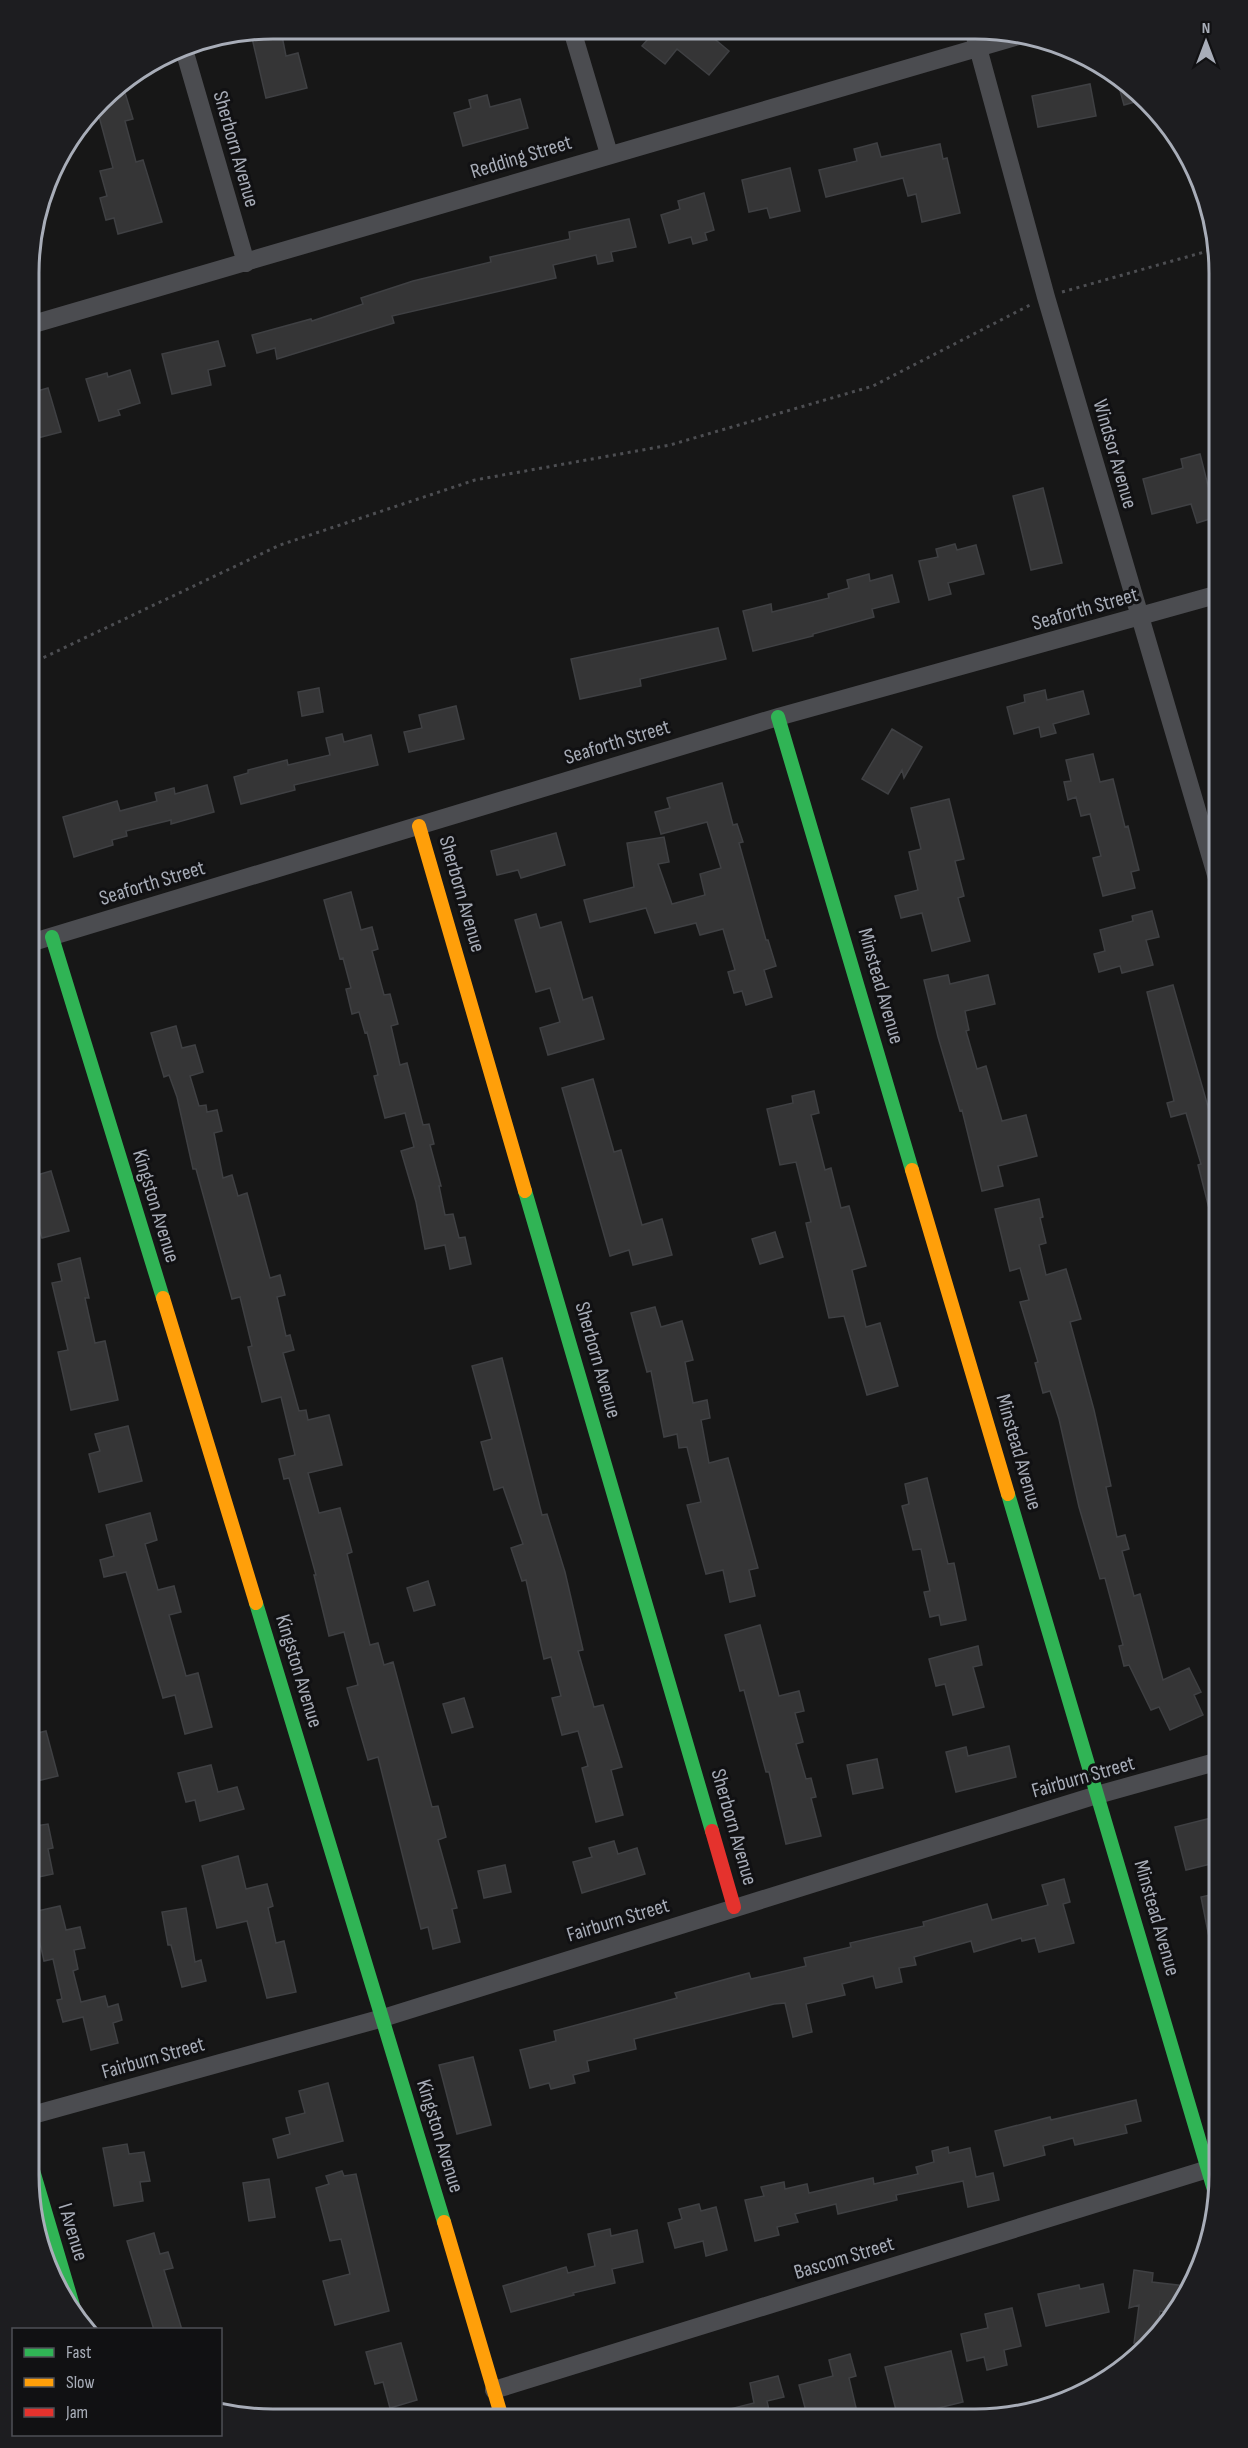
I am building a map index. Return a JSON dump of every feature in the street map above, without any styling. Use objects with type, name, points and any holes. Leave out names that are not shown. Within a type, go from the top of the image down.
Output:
[{"type":"street","points":[[575,39],[609,154]]},
{"type":"street","name":"Redding Street","points":[[39,322],[609,154],[976,41]]},
{"type":"street","name":"Windsor Avenue","points":[[976,41],[1046,297],[1209,852]]},
{"type":"street","name":"Sherborn Avenue","points":[[186,56],[246,263]]},
{"type":"street","name":"Seaforth Street","points":[[39,941],[778,717],[1209,597]]},
{"type":"street","name":"Minstead Avenue","points":[[778,717],[1209,2172]]},
{"type":"street","name":"Sherborn Avenue","points":[[419,826],[734,1907]]},
{"type":"street","name":"Kingston Avenue","points":[[52,937],[383,2018],[499,2409]]},
{"type":"street","name":"Fairburn Street","points":[[39,2113],[383,2018],[734,1907],[1209,1764]]},
{"type":"street","name":"Bascom Street","points":[[494,2390],[1208,2169]]},
{"type":"street","name":"I Avenue","points":[[41,2198],[67,2286]]},
{"type":"path","points":[[39,660],[280,544],[476,480],[670,445],[873,386],[1046,297],[1208,251]]},
{"type":"building","points":[[283,39],[286,56],[298,53],[307,88],[266,98],[253,40]]},
{"type":"building","points":[[648,39],[715,39],[729,51],[709,75],[677,49],[665,64],[642,46]]},
{"type":"building","points":[[1090,84],[1096,116],[1038,127],[1032,96]]},
{"type":"building","points":[[1120,89],[1134,102],[1124,105]]},
{"type":"building","points":[[125,92],[133,119],[125,121],[136,162],[143,160],[162,222],[118,234],[114,218],[106,220],[100,198],[107,196],[100,171],[113,168],[99,117]]},
{"type":"building","points":[[487,95],[490,107],[520,99],[528,128],[463,146],[454,113],[471,108],[469,100]]},
{"type":"building","points":[[877,143],[881,157],[940,144],[943,159],[947,158],[960,213],[922,222],[916,194],[908,196],[903,178],[826,197],[819,170],[857,161],[854,149]]},
{"type":"building","points":[[790,168],[800,211],[770,218],[767,208],[749,212],[742,180]]},
{"type":"building","points":[[704,193],[714,230],[705,233],[707,240],[693,244],[691,237],[669,243],[661,215],[680,209],[678,201]]},
{"type":"building","points":[[629,219],[636,247],[611,252],[613,261],[598,264],[596,255],[553,265],[556,278],[392,316],[394,323],[277,359],[275,348],[257,353],[252,335],[311,319],[312,321],[363,304],[361,298],[413,281],[491,262],[490,257],[570,239],[569,232]]},
{"type":"building","points":[[218,341],[225,366],[208,370],[211,385],[172,394],[162,354]]},
{"type":"building","points":[[130,370],[140,403],[118,410],[120,415],[99,421],[86,379],[107,373],[108,377]]},
{"type":"building","points":[[48,388],[61,432],[39,438],[39,390]]},
{"type":"building","points":[[1200,454],[1209,489],[1209,519],[1197,523],[1191,504],[1152,514],[1143,479],[1183,468],[1181,459]]},
{"type":"building","points":[[1043,488],[1062,563],[1031,570],[1013,496]]},
{"type":"building","points":[[955,544],[957,550],[976,545],[984,574],[948,583],[951,594],[929,600],[919,561],[938,557],[936,549]]},
{"type":"building","points":[[869,574],[870,581],[892,575],[899,602],[872,609],[874,617],[753,651],[743,611],[771,604],[772,612],[829,598],[828,594],[849,588],[847,580]]},
{"type":"building","points":[[718,628],[726,659],[640,679],[641,686],[580,699],[571,659]]},
{"type":"building","points":[[319,688],[323,712],[302,716],[298,692]]},
{"type":"building","points":[[1045,690],[1047,700],[1083,691],[1089,714],[1053,724],[1056,733],[1041,737],[1039,727],[1014,734],[1007,707],[1025,702],[1024,695]]},
{"type":"building","points":[[456,706],[464,739],[409,752],[404,732],[422,728],[419,715]]},
{"type":"building","points":[[892,729],[922,747],[904,778],[902,770],[888,794],[862,779]]},
{"type":"building","points":[[342,734],[344,742],[371,735],[378,765],[294,785],[295,790],[241,804],[234,777],[248,773],[248,770],[287,760],[288,765],[330,755],[326,738]]},
{"type":"building","points":[[1093,754],[1100,782],[1113,779],[1139,870],[1131,872],[1135,888],[1103,896],[1093,858],[1101,856],[1090,814],[1081,816],[1076,797],[1068,800],[1064,782],[1071,781],[1066,760]]},
{"type":"building","points":[[722,783],[733,825],[737,824],[743,842],[739,843],[766,940],[768,940],[776,966],[764,970],[772,997],[746,1005],[742,991],[734,993],[728,972],[735,970],[723,929],[700,935],[696,923],[655,933],[646,908],[590,922],[584,900],[634,887],[627,843],[664,837],[669,862],[658,864],[672,904],[705,895],[700,874],[721,868],[707,822],[661,834],[655,812],[670,808],[667,798]]},
{"type":"building","points":[[207,785],[214,812],[171,824],[171,820],[126,831],[127,836],[112,840],[113,845],[74,857],[63,817],[117,801],[120,811],[157,801],[155,793],[174,788],[175,794]]},
{"type":"building","points":[[949,799],[964,859],[955,861],[964,896],[958,898],[970,941],[932,951],[922,913],[901,918],[895,896],[918,890],[909,852],[921,849],[911,808]]},
{"type":"building","points":[[556,833],[565,865],[521,878],[518,870],[497,875],[491,851]]},
{"type":"building","points":[[351,892],[361,930],[372,927],[378,949],[372,951],[384,995],[390,994],[398,1024],[391,1026],[400,1065],[407,1063],[423,1125],[429,1124],[434,1144],[430,1145],[441,1186],[439,1186],[445,1215],[453,1214],[459,1238],[465,1237],[471,1264],[450,1269],[445,1245],[425,1249],[416,1202],[401,1151],[414,1147],[405,1113],[385,1118],[374,1076],[378,1075],[367,1032],[365,1033],[359,1012],[352,1014],[346,989],[351,988],[343,958],[340,959],[324,900]]},
{"type":"building","points":[[1152,911],[1159,937],[1146,940],[1153,965],[1122,973],[1120,966],[1099,972],[1094,954],[1105,951],[1100,930],[1133,921],[1132,916]]},
{"type":"building","points":[[536,914],[540,928],[561,922],[583,1000],[592,997],[604,1039],[548,1055],[540,1028],[560,1022],[550,988],[536,992],[515,920]]},
{"type":"building","points":[[948,975],[950,984],[988,975],[995,1004],[965,1011],[969,1030],[966,1031],[977,1069],[986,1066],[1002,1121],[1026,1115],[1037,1156],[998,1166],[1003,1186],[982,1191],[962,1110],[960,1111],[938,1037],[924,980]]},
{"type":"building","points":[[1173,985],[1209,1110],[1209,1208],[1198,1165],[1201,1164],[1186,1113],[1171,1117],[1167,1103],[1174,1101],[1147,992]]},
{"type":"building","points":[[176,1026],[182,1048],[195,1045],[203,1072],[190,1076],[199,1106],[206,1105],[207,1112],[217,1110],[222,1131],[214,1133],[223,1178],[232,1175],[238,1196],[247,1193],[270,1278],[280,1275],[285,1295],[277,1297],[286,1336],[290,1335],[294,1350],[283,1353],[299,1411],[306,1410],[308,1420],[329,1415],[342,1465],[308,1473],[319,1513],[340,1508],[352,1552],[347,1554],[370,1645],[378,1643],[384,1665],[393,1662],[432,1807],[438,1806],[446,1837],[438,1840],[457,1908],[452,1909],[460,1942],[433,1949],[428,1927],[421,1929],[378,1757],[368,1760],[347,1688],[358,1685],[344,1632],[329,1636],[314,1575],[316,1575],[289,1478],[284,1479],[279,1459],[295,1455],[281,1397],[262,1402],[248,1347],[252,1346],[240,1297],[232,1299],[196,1169],[193,1169],[177,1097],[169,1075],[164,1077],[151,1033]]},
{"type":"building","points":[[593,1079],[614,1152],[621,1150],[642,1225],[662,1219],[672,1255],[633,1265],[629,1250],[610,1256],[562,1088]]},
{"type":"building","points":[[814,1091],[819,1113],[811,1115],[825,1170],[831,1168],[841,1208],[849,1206],[866,1266],[852,1270],[866,1327],[880,1323],[898,1386],[867,1395],[844,1316],[829,1318],[806,1223],[811,1222],[796,1162],[780,1165],[767,1109],[793,1103],[792,1096]]},
{"type":"building","points":[[51,1171],[69,1231],[42,1238],[39,1227],[39,1174]]},
{"type":"building","points":[[1039,1199],[1043,1217],[1040,1218],[1046,1243],[1039,1245],[1046,1275],[1066,1269],[1081,1319],[1070,1322],[1094,1410],[1111,1486],[1106,1487],[1117,1537],[1125,1535],[1129,1549],[1122,1551],[1134,1596],[1140,1594],[1163,1680],[1189,1668],[1201,1692],[1194,1695],[1203,1715],[1170,1730],[1159,1707],[1151,1710],[1129,1665],[1124,1666],[1119,1646],[1123,1645],[1105,1578],[1100,1579],[1079,1507],[1059,1419],[1050,1391],[1043,1393],[1035,1363],[1038,1362],[1020,1302],[1029,1300],[1020,1268],[1010,1271],[995,1209]]},
{"type":"building","points":[[775,1232],[783,1257],[760,1264],[752,1239]]},
{"type":"building","points":[[80,1258],[89,1298],[85,1298],[95,1343],[105,1341],[118,1400],[71,1410],[58,1352],[68,1350],[52,1283],[62,1281],[58,1264]]},
{"type":"building","points":[[655,1307],[661,1327],[682,1321],[693,1360],[685,1362],[693,1403],[707,1400],[710,1418],[701,1420],[709,1463],[728,1458],[758,1568],[749,1570],[755,1596],[730,1602],[723,1570],[706,1574],[687,1505],[701,1502],[687,1447],[679,1448],[677,1434],[664,1437],[651,1371],[647,1372],[631,1313]]},
{"type":"building","points":[[502,1358],[542,1515],[547,1514],[565,1572],[583,1650],[578,1651],[594,1707],[603,1705],[622,1767],[611,1770],[623,1815],[596,1822],[582,1768],[588,1766],[578,1731],[562,1735],[552,1698],[561,1696],[551,1657],[544,1659],[526,1580],[522,1581],[511,1548],[523,1544],[503,1487],[494,1490],[481,1442],[492,1439],[472,1366]]},
{"type":"building","points":[[128,1426],[142,1481],[99,1492],[89,1454],[100,1451],[95,1434]]},
{"type":"building","points":[[927,1478],[948,1564],[954,1563],[966,1620],[941,1625],[939,1615],[930,1617],[924,1592],[930,1591],[921,1549],[913,1550],[902,1506],[909,1504],[905,1484]]},
{"type":"building","points":[[150,1513],[157,1540],[145,1544],[158,1590],[174,1586],[181,1612],[169,1615],[186,1676],[198,1673],[212,1727],[185,1734],[175,1695],[163,1698],[126,1572],[104,1577],[100,1560],[114,1556],[106,1525]]},
{"type":"building","points":[[428,1581],[435,1605],[414,1611],[407,1588]]},
{"type":"building","points":[[760,1625],[779,1696],[799,1691],[804,1711],[795,1713],[803,1742],[796,1744],[806,1779],[811,1778],[816,1797],[811,1798],[821,1836],[786,1844],[769,1772],[766,1772],[744,1690],[740,1691],[725,1635]]},
{"type":"building","points":[[978,1646],[982,1665],[973,1667],[984,1707],[953,1715],[945,1684],[936,1686],[929,1659]]},
{"type":"building","points":[[464,1698],[473,1727],[452,1733],[443,1704]]},
{"type":"building","points":[[46,1731],[58,1776],[39,1781],[39,1733]]},
{"type":"building","points":[[1009,1746],[1016,1777],[956,1792],[946,1752],[966,1747],[968,1756]]},
{"type":"building","points":[[877,1759],[883,1788],[853,1794],[847,1765]]},
{"type":"building","points":[[211,1765],[218,1792],[237,1787],[244,1809],[200,1821],[195,1800],[186,1802],[178,1773]]},
{"type":"building","points":[[1209,1818],[1209,1864],[1186,1870],[1175,1827]]},
{"type":"building","points":[[48,1824],[53,1848],[48,1849],[53,1874],[39,1877],[39,1825]]},
{"type":"building","points":[[614,1841],[618,1854],[637,1848],[645,1874],[582,1893],[573,1862],[592,1857],[589,1848]]},
{"type":"building","points":[[238,1856],[246,1889],[267,1884],[273,1906],[268,1908],[276,1943],[284,1941],[296,1992],[267,1998],[247,1921],[217,1928],[202,1866]]},
{"type":"building","points":[[505,1865],[511,1892],[484,1898],[478,1871]]},
{"type":"building","points":[[1064,1879],[1070,1902],[1063,1904],[1074,1943],[1039,1952],[1035,1938],[1022,1941],[1021,1938],[974,1952],[971,1941],[914,1957],[916,1965],[899,1968],[902,1982],[876,1988],[873,1976],[842,1984],[845,1995],[806,2004],[812,2032],[793,2037],[785,2003],[774,2004],[634,2039],[636,2049],[587,2061],[589,2071],[573,2075],[575,2083],[551,2089],[549,2083],[530,2088],[520,2050],[556,2041],[554,2031],[677,1998],[675,1993],[749,1973],[751,1979],[806,1966],[804,1958],[851,1947],[850,1943],[924,1926],[923,1922],[987,1904],[992,1920],[1048,1905],[1042,1885]]},
{"type":"building","points":[[1209,1895],[1209,1937],[1201,1897]]},
{"type":"building","points":[[60,1906],[66,1930],[80,1927],[85,1948],[74,1950],[78,1969],[73,1971],[81,2002],[105,1996],[108,2007],[118,2004],[122,2020],[113,2023],[118,2043],[91,2050],[83,2017],[63,2022],[57,2000],[62,1999],[53,1959],[44,1961],[39,1939],[39,1911]]},
{"type":"building","points":[[186,1908],[195,1962],[201,1960],[206,1981],[182,1987],[171,1945],[168,1945],[162,1912]]},
{"type":"building","points":[[473,2057],[491,2125],[457,2134],[439,2065]]},
{"type":"building","points":[[328,2083],[343,2141],[278,2158],[273,2139],[290,2134],[286,2118],[305,2113],[299,2091]]},
{"type":"building","points":[[1136,2100],[1141,2121],[1125,2125],[1127,2133],[1075,2145],[1073,2138],[1043,2146],[1045,2155],[1004,2166],[995,2131],[1050,2117],[1051,2120]]},
{"type":"building","points":[[127,2144],[129,2154],[144,2152],[150,2181],[140,2182],[143,2201],[114,2206],[103,2148]]},
{"type":"building","points":[[948,2147],[949,2153],[970,2148],[976,2177],[993,2173],[999,2200],[968,2207],[963,2181],[896,2195],[897,2200],[838,2214],[836,2204],[795,2214],[798,2222],[777,2227],[779,2235],[755,2241],[745,2200],[764,2196],[761,2187],[784,2182],[785,2189],[807,2184],[809,2193],[873,2178],[874,2184],[918,2174],[916,2167],[934,2162],[932,2151]]},
{"type":"building","points":[[342,2171],[344,2176],[356,2174],[389,2311],[335,2325],[323,2281],[350,2274],[341,2239],[330,2241],[316,2188],[329,2184],[326,2176]]},
{"type":"building","points":[[269,2179],[275,2217],[249,2221],[243,2183]]},
{"type":"building","points":[[699,2204],[701,2211],[716,2207],[727,2250],[706,2256],[703,2241],[675,2248],[668,2223],[682,2219],[679,2209]]},
{"type":"building","points":[[610,2229],[611,2236],[637,2230],[643,2262],[612,2269],[615,2283],[511,2312],[503,2286],[566,2267],[568,2273],[595,2266],[588,2234]]},
{"type":"building","points":[[154,2233],[160,2254],[168,2252],[173,2268],[164,2270],[181,2328],[153,2328],[127,2241]]},
{"type":"building","points":[[1134,2270],[1153,2273],[1152,2282],[1181,2285],[1165,2312],[1160,2311],[1159,2319],[1137,2343],[1134,2343],[1139,2305],[1129,2308]]},
{"type":"building","points":[[1103,2284],[1109,2312],[1046,2326],[1038,2294],[1079,2285],[1080,2289]]},
{"type":"building","points":[[1012,2308],[1021,2346],[1004,2350],[1007,2365],[987,2370],[984,2357],[967,2361],[961,2334],[988,2328],[985,2314]]},
{"type":"building","points":[[401,2343],[417,2400],[390,2408],[383,2382],[375,2384],[366,2352]]},
{"type":"building","points":[[951,2351],[963,2402],[935,2409],[896,2409],[885,2367]]},
{"type":"building","points":[[850,2354],[856,2376],[849,2378],[856,2409],[805,2409],[799,2385],[833,2376],[829,2360]]},
{"type":"building","points":[[778,2376],[784,2397],[767,2401],[769,2409],[730,2409],[754,2403],[750,2383]]},
{"type":"traffic: fast","points":[[778,717],[912,1170]]},
{"type":"traffic: fast","points":[[52,937],[163,1298]]},
{"type":"traffic: fast","points":[[525,1191],[712,1831]]},
{"type":"traffic: fast","points":[[1008,1494],[1209,2173]]},
{"type":"traffic: fast","points":[[256,1603],[444,2222]]},
{"type":"traffic: fast","points":[[40,2195],[68,2287]]},
{"type":"traffic: slow","points":[[419,826],[525,1191]]},
{"type":"traffic: slow","points":[[912,1170],[1008,1494]]},
{"type":"traffic: slow","points":[[163,1298],[256,1603]]},
{"type":"traffic: slow","points":[[444,2222],[499,2409]]},
{"type":"traffic: jam","points":[[712,1831],[734,1907]]}]
